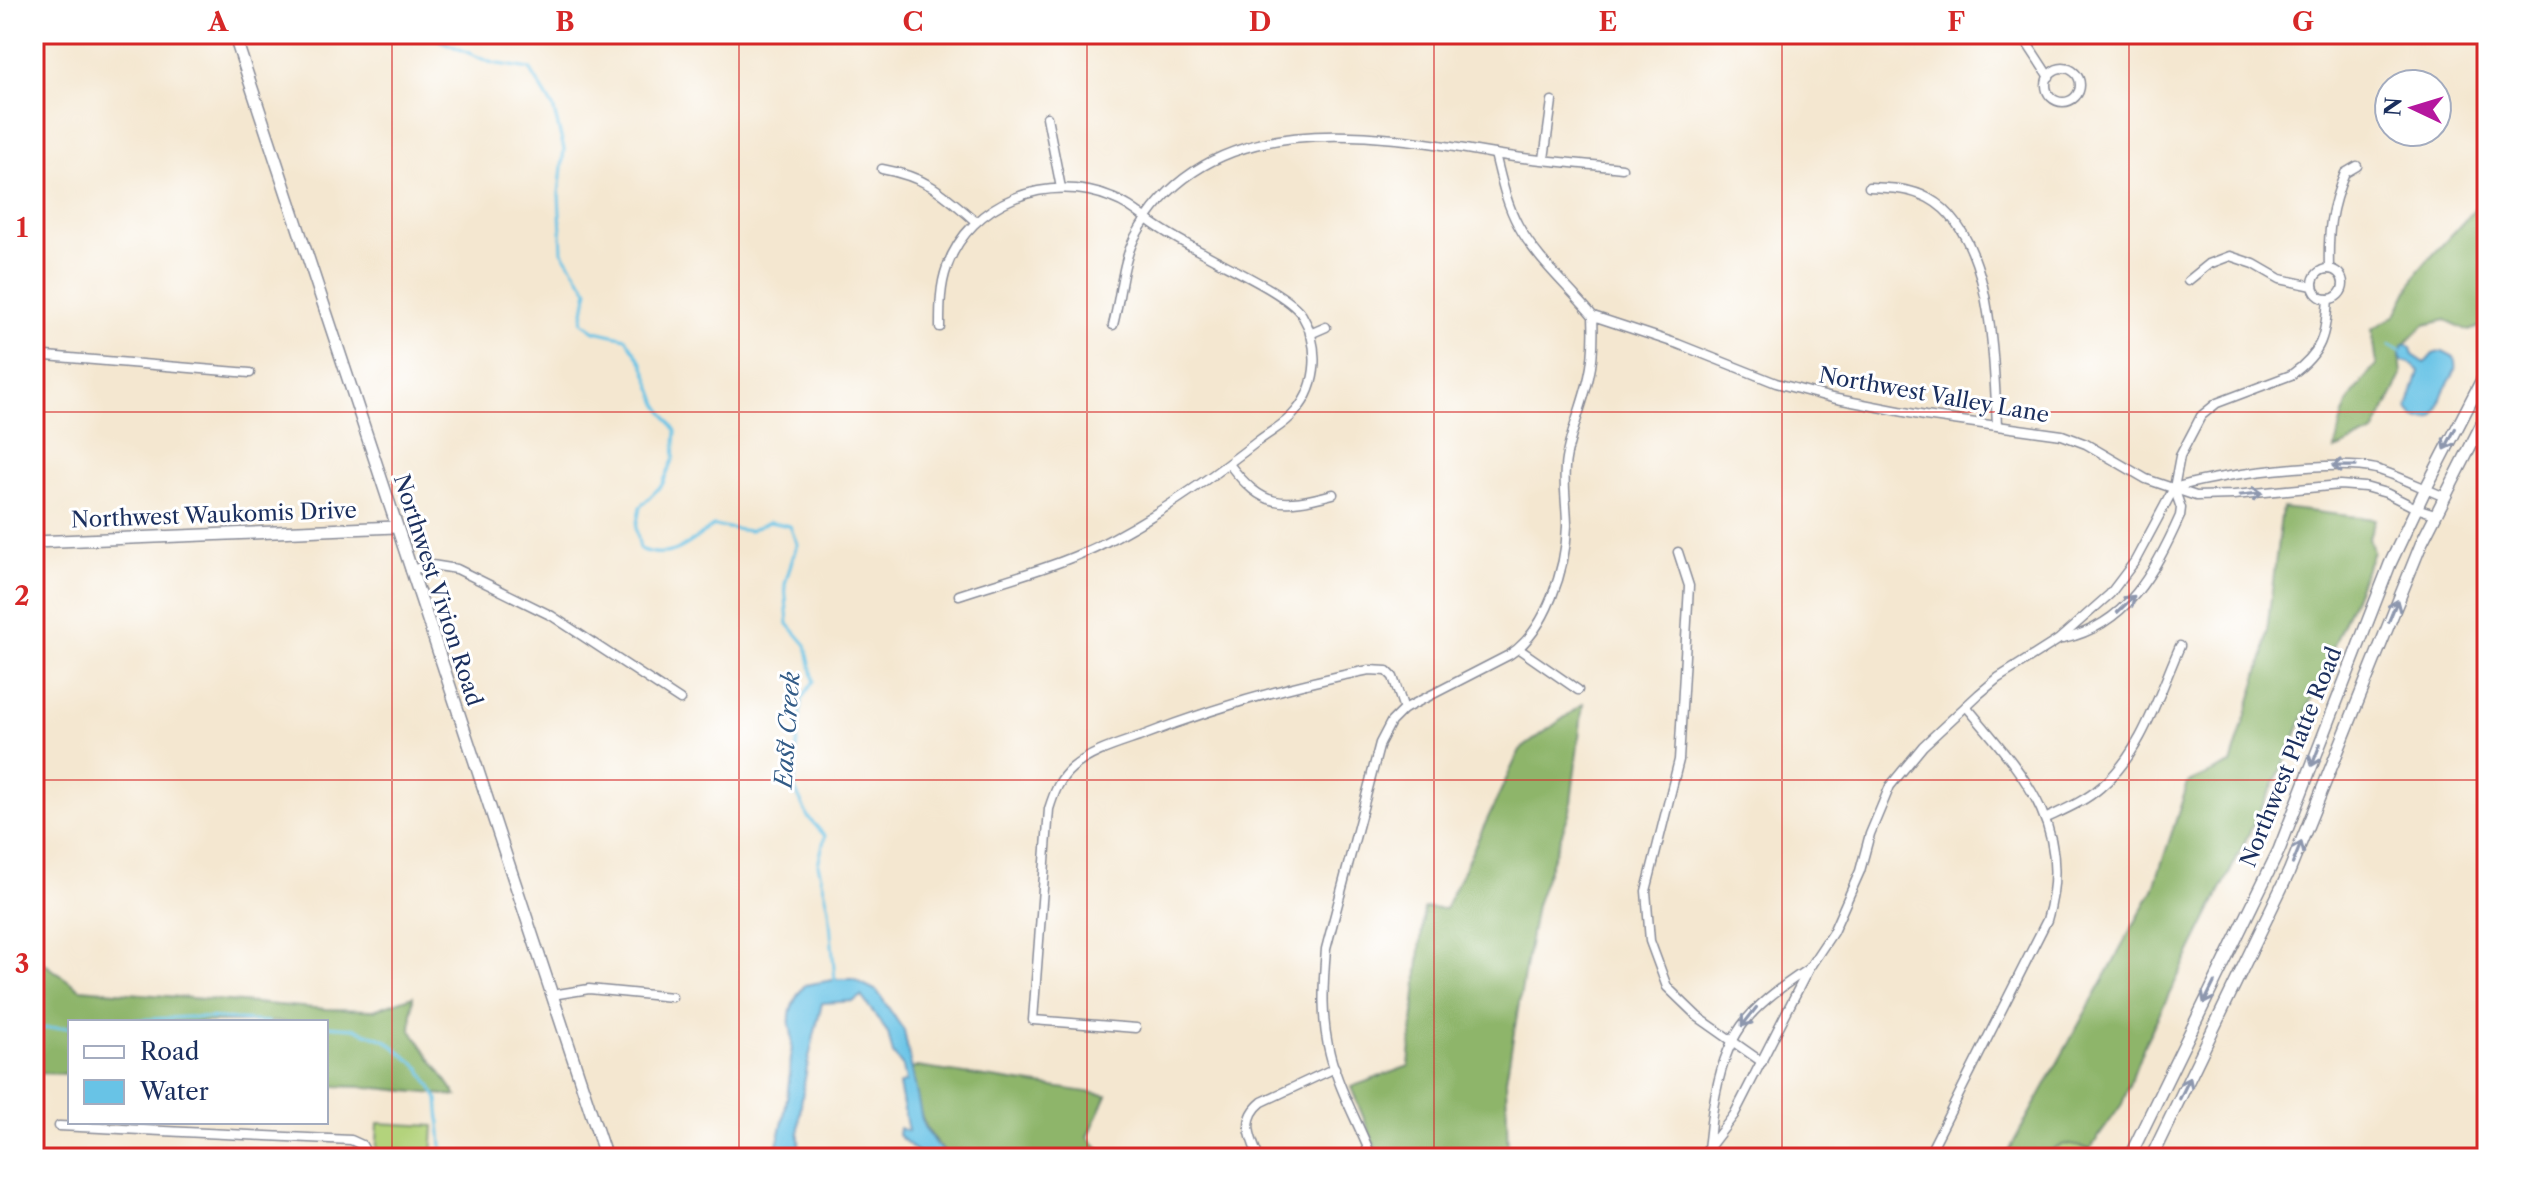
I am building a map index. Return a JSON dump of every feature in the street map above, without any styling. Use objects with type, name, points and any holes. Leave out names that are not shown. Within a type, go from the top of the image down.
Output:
[{"type":"main road","name":"Northwest Vivion Road","points":[[234,34],[606,1158]]},
{"type":"main road","name":"Northwest Platte Road","points":[[2129,1158],[2279,850],[2363,632],[2416,508],[2487,370]]},
{"type":"main road","name":"Northwest Platte Road","points":[[2151,1158],[2289,872],[2435,514],[2487,414]]},
{"type":"main road","name":"Northwest Waukomis Drive","points":[[34,542],[396,527]]},
{"type":"street","points":[[2021,34],[2049,77],[2046,87],[2055,100],[2070,100],[2078,92],[2079,81],[2068,69],[2057,69],[2049,77]]},
{"type":"street","points":[[1544,159],[1552,101]]},
{"type":"street","points":[[1047,117],[1061,188]]},
{"type":"street","points":[[1113,325],[1126,257],[1146,219],[1167,193],[1195,170],[1227,153],[1262,143],[1366,136],[1427,141],[1495,154],[1622,168]]},
{"type":"street","points":[[1372,1158],[1335,1068],[1324,1025],[1326,949],[1380,743],[1391,722],[1404,709],[1519,649],[1539,625],[1565,550],[1566,461],[1594,348],[1593,316],[1544,262],[1517,223],[1504,191],[1495,154]]},
{"type":"street","points":[[2329,269],[2331,209],[2345,173],[2357,166]]},
{"type":"street","points":[[882,169],[927,181],[975,221]]},
{"type":"street","points":[[1869,187],[1900,188],[1930,199],[1944,209],[1968,240],[1985,303],[1997,424]]},
{"type":"street","points":[[940,327],[941,296],[947,267],[975,221],[1006,201],[1040,190],[1061,188],[1100,194],[1130,206],[1146,219],[1286,299],[1300,312],[1310,334],[1315,358],[1311,387],[1297,411],[1229,464],[1141,522],[1094,547],[959,595]]},
{"type":"street","points":[[2188,281],[2209,264],[2230,256],[2243,258],[2280,279],[2313,286],[2320,297],[2328,299],[2341,292],[2343,282],[2338,274],[2329,269]]},
{"type":"street","points":[[2313,286],[2318,274],[2329,269]]},
{"type":"street","points":[[1707,1153],[1734,1115],[1809,968],[1839,920],[1890,786],[1923,746],[1998,678],[2058,640],[2110,594],[2135,561],[2174,488],[2180,456],[2201,416],[2217,403],[2291,375],[2302,367],[2313,356],[2325,333],[2328,299]]},
{"type":"street","name":"Northwest Valley Lane","points":[[1593,316],[1678,344],[1776,383],[1832,398],[2075,439],[2146,479],[2196,496],[2325,486],[2365,487],[2435,514]]},
{"type":"street","points":[[1310,334],[1326,327]]},
{"type":"street","points":[[34,355],[250,373]]},
{"type":"street","points":[[1229,464],[1247,487],[1281,503],[1302,502],[1333,494]]},
{"type":"street","points":[[2174,488],[2222,478],[2328,466],[2355,466],[2376,469],[2445,497]]},
{"type":"street","points":[[2058,640],[2085,634],[2120,610],[2152,574],[2180,516],[2181,508],[2174,488]]},
{"type":"street","points":[[1678,552],[1689,586],[1679,760],[1646,891],[1650,941],[1667,987],[1698,1017],[1762,1062]]},
{"type":"street","points":[[410,570],[432,565],[457,569],[552,616],[680,700]]},
{"type":"street","points":[[2047,818],[2084,800],[2114,774],[2140,735],[2180,646]]},
{"type":"street","points":[[1519,649],[1578,690]]},
{"type":"street","points":[[1136,1028],[1033,1020],[1049,809],[1055,789],[1070,769],[1088,756],[1168,725],[1254,698],[1369,670],[1387,671],[1393,677],[1404,709]]},
{"type":"street","points":[[1927,1158],[2047,920],[2054,897],[2056,874],[2047,818],[2013,761],[1966,706]]},
{"type":"street","points":[[1707,1153],[1723,1059],[1748,1015],[1809,968]]},
{"type":"street","points":[[552,995],[589,989],[672,997]]},
{"type":"street","points":[[1259,1158],[1248,1127],[1254,1109],[1262,1102],[1335,1068]]},
{"type":"street","points":[[59,1126],[351,1140],[362,1145],[369,1158]]},
{"type":"green space","points":[[2487,196],[2486,324],[2469,331],[2446,320],[2424,325],[2403,346],[2400,355],[2402,375],[2374,433],[2335,450],[2348,403],[2377,365],[2372,329],[2396,315],[2418,271]]},
{"type":"green space","points":[[2282,508],[2375,519],[2369,537],[2373,552],[2287,757],[2145,1043],[2122,1104],[2090,1149],[2066,1144],[2056,1147],[2043,1158],[2005,1158],[2153,890],[2188,783],[2231,764],[2264,655]]},
{"type":"green space","points":[[1583,704],[1570,811],[1536,905],[1506,1079],[1508,1158],[1380,1158],[1351,1087],[1409,1066],[1424,908],[1445,909],[1520,750]]},
{"type":"green space","points":[[34,956],[80,989],[326,1009],[374,1010],[413,996],[411,1030],[457,1096],[328,1086],[328,1020],[68,1020],[68,1074],[34,1073]]},
{"type":"green space","points":[[917,1067],[1107,1095],[1088,1137],[1108,1158],[951,1158],[933,1138],[922,1118],[912,1069]]},
{"type":"green space","points":[[378,1123],[434,1126],[432,1158],[376,1158]]},
{"type":"green space","points":[[2066,1144],[2090,1149],[2083,1158],[2043,1158],[2056,1147]]},
{"type":"water","points":[[2407,344],[2413,355],[2425,363],[2433,354],[2443,351],[2454,357],[2454,373],[2438,411],[2431,418],[2415,418],[2408,409],[2419,371],[2402,361],[2400,355]]},
{"type":"water","points":[[853,979],[877,991],[904,1031],[923,1125],[936,1145],[951,1158],[924,1158],[898,1135],[899,1128],[908,1131],[899,1085],[906,1082],[903,1067],[893,1054],[888,1033],[861,996],[854,1001],[822,1003],[805,1081],[798,1151],[795,1158],[771,1158],[786,1102],[793,1004],[805,985]]},
{"type":"waterway","name":"East Creek","points":[[320,34],[326,34]]},
{"type":"waterway","name":"East Creek","points":[[436,34],[439,40],[492,63],[530,69],[553,107],[564,149],[559,194],[562,251],[588,290],[582,322],[595,331],[626,338],[643,364],[658,404],[676,431],[674,458],[662,485],[640,507],[636,528],[640,549],[670,552],[687,545],[713,526],[749,531],[769,522],[790,526],[797,544],[785,584],[788,624],[806,645],[814,681],[802,698],[795,789],[808,817],[825,836],[818,864],[829,908],[835,981]]},
{"type":"waterway","points":[[2390,345],[2401,351]]},
{"type":"waterway","points":[[134,1020],[189,1017],[236,1020]]},
{"type":"waterway","points":[[328,1026],[354,1028],[387,1041],[420,1068],[438,1099],[443,1158]]},
{"type":"waterway","points":[[34,1029],[68,1027]]}]
